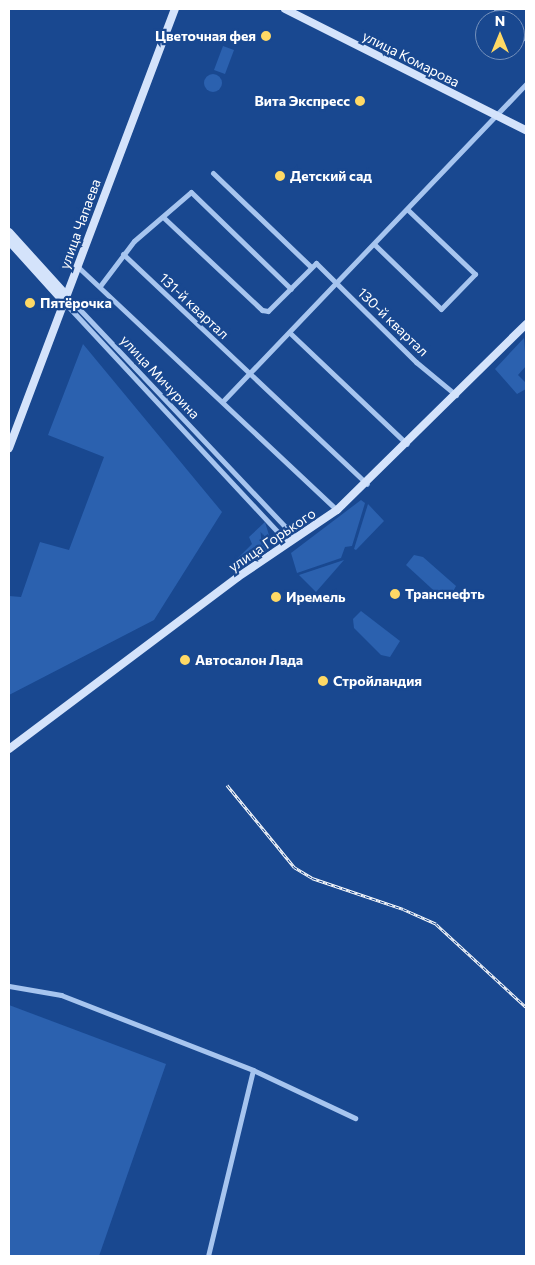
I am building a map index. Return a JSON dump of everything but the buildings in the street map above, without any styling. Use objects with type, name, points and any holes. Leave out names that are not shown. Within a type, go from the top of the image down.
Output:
[{"type":"main road","name":"улица Чапаева","points":[[9,448],[175,9]]},
{"type":"main road","name":"улица Комарова","points":[[285,9],[295,11],[526,130]]},
{"type":"main road","name":"улица Мичурина","points":[[9,232],[65,299]]},
{"type":"main road","name":"улица Мичурина","points":[[9,241],[65,299]]},
{"type":"main road","name":"улица Горького","points":[[9,749],[287,542],[338,510],[368,484],[526,324]]},
{"type":"street","points":[[223,401],[408,210],[526,84]]},
{"type":"street","points":[[163,217],[262,310],[268,311],[311,267],[213,173]]},
{"type":"street","points":[[100,286],[123,254],[191,192],[291,289]]},
{"type":"street","points":[[374,244],[441,309],[475,274],[408,210]]},
{"type":"street","name":"131-й квартал","points":[[123,254],[250,374]]},
{"type":"street","name":"130-й квартал","points":[[311,267],[316,263],[416,362],[456,395]]},
{"type":"street","points":[[77,266],[338,510]]},
{"type":"street","name":"улица Мичурина","points":[[65,299],[296,537]]},
{"type":"street","name":"улица Мичурина","points":[[65,299],[287,542]]},
{"type":"street","points":[[290,333],[407,444]]},
{"type":"street","points":[[250,374],[368,484]]},
{"type":"street","points":[[9,986],[61,995],[253,1070],[355,1118]]},
{"type":"street","points":[[208,1256],[253,1070]]},
{"type":"shaded area","points":[[223,46],[234,50],[225,74],[214,70]]},
{"type":"shaded area","points":[[213,74],[219,77],[222,83],[219,89],[213,92],[207,89],[204,83],[207,77]]},
{"type":"shaded area","points":[[524,338],[526,366],[518,375],[526,383],[526,389],[517,394],[495,369]]},
{"type":"shaded area","points":[[83,344],[222,512],[154,620],[9,695],[9,596],[21,597],[40,542],[69,550],[104,457],[48,435]]},
{"type":"shaded area","points":[[361,500],[365,503],[352,546],[345,547],[341,558],[297,573],[291,553]]},
{"type":"shaded area","points":[[368,504],[384,521],[356,550],[354,549]]},
{"type":"shaded area","points":[[265,522],[272,545],[262,533],[269,549],[240,566],[238,558],[252,544],[249,537]]},
{"type":"shaded area","points":[[414,555],[423,557],[456,586],[449,599],[443,599],[406,565]]},
{"type":"shaded area","points":[[344,560],[316,592],[299,575]]},
{"type":"shaded area","points":[[361,611],[400,641],[390,657],[381,655],[354,628],[353,619]]},
{"type":"shaded area","points":[[9,1005],[166,1064],[99,1256],[9,1256]]},
{"type":"railway","points":[[227,785],[294,867],[312,878],[403,909],[436,924],[526,1007]]},
{"type":"place","name":"Цветочная фея","points":[[266,36]]},
{"type":"place","name":"Вита Экспресс","points":[[360,101]]},
{"type":"place","name":"Детский сад","points":[[280,176]]},
{"type":"place","name":"Пятёрочка","points":[[30,303]]},
{"type":"place","name":"Транснефть","points":[[395,594]]},
{"type":"place","name":"Иремель","points":[[276,597]]},
{"type":"place","name":"Автосалон Лада","points":[[185,660]]},
{"type":"place","name":"Стройландия","points":[[323,681]]}]
